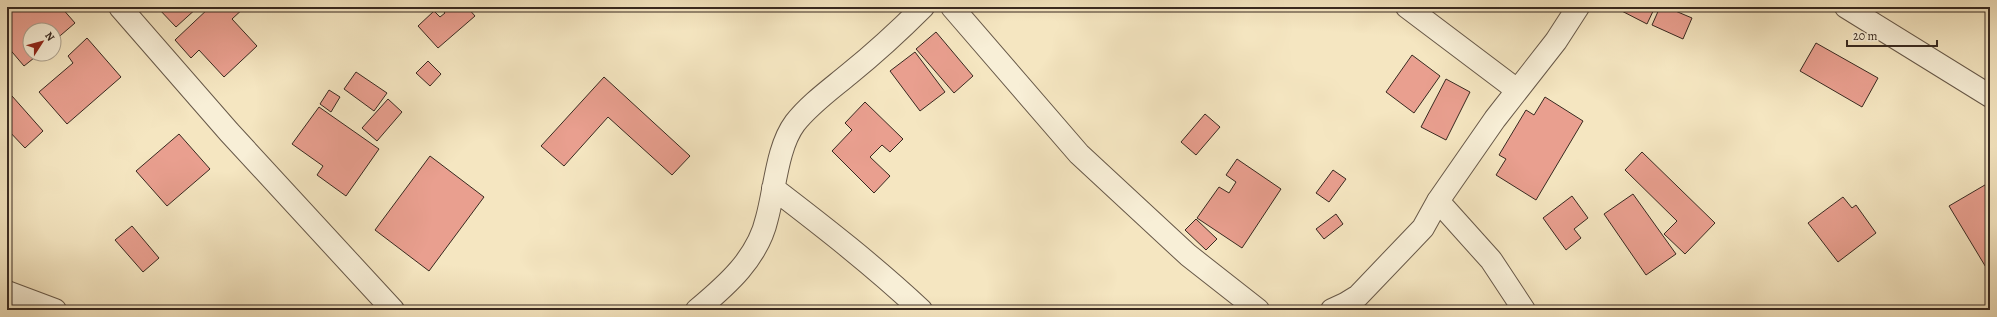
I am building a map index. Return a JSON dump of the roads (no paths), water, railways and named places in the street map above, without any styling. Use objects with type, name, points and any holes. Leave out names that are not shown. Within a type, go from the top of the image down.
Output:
[{"type":"street","points":[[120,7],[229,132],[393,310]]},
{"type":"street","points":[[697,310],[726,286],[755,250],[767,218],[773,188],[787,138],[795,123],[807,110],[888,42],[923,7]]},
{"type":"street","points":[[952,7],[1079,154],[1188,255],[1258,310]]},
{"type":"street","points":[[1407,7],[1517,90]]},
{"type":"street","points":[[1332,310],[1358,296],[1423,228],[1438,201],[1495,119],[1556,41],[1578,7]]},
{"type":"street","points":[[1846,7],[1990,96]]},
{"type":"street","points":[[773,188],[844,242],[892,282],[921,310]]},
{"type":"street","points":[[1438,201],[1491,260],[1524,310]]},
{"type":"street","points":[[7,292],[55,310]]}]
